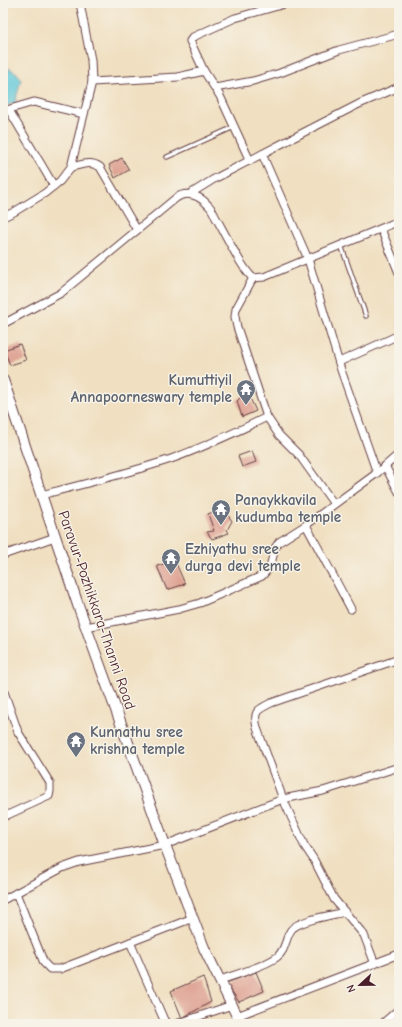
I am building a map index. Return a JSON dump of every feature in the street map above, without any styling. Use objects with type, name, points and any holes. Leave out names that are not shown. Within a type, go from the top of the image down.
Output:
[{"type":"main road","name":"Paravur-Pozhikkara-Thanni Road","points":[[3,380],[86,627],[165,845],[204,948],[239,1020]]},
{"type":"street","points":[[3,217],[24,206],[54,186],[71,167],[92,82],[91,60],[80,3]]},
{"type":"street","points":[[250,161],[215,88],[190,44],[190,41],[193,36],[235,18],[288,3]]},
{"type":"street","points":[[215,88],[253,81],[280,73],[339,50],[399,34]]},
{"type":"street","points":[[92,82],[178,77],[204,71]]},
{"type":"street","points":[[190,194],[262,154],[359,104],[399,87]]},
{"type":"street","points":[[54,186],[6,111],[34,102],[84,114]]},
{"type":"street","points":[[262,154],[308,259],[338,362],[377,473]]},
{"type":"street","points":[[71,167],[91,163],[100,167],[137,230]]},
{"type":"street","points":[[3,324],[61,293],[180,195],[190,194],[198,197],[209,205],[245,269],[253,278]]},
{"type":"street","points":[[253,278],[264,277],[399,221]]},
{"type":"street","points":[[381,229],[399,273]]},
{"type":"street","points":[[253,278],[236,309],[235,317],[267,417],[279,435],[299,455],[334,504]]},
{"type":"street","points":[[338,362],[399,335]]},
{"type":"street","points":[[41,495],[124,474],[173,458],[208,445],[267,417]]},
{"type":"street","points":[[86,627],[200,603],[262,576],[270,567],[274,552],[279,542],[306,525],[377,473],[399,454]]},
{"type":"street","points":[[385,466],[399,492]]},
{"type":"street","points":[[306,525],[351,610]]},
{"type":"street","points":[[3,546],[5,555],[55,537]]},
{"type":"street","points":[[375,964],[364,935],[334,899],[304,844],[283,799],[254,718],[256,712],[260,708],[271,703],[399,659]]},
{"type":"street","points":[[3,689],[18,732],[50,783],[49,796],[3,817]]},
{"type":"street","points":[[3,900],[67,866],[79,862],[165,845],[283,799],[323,792],[399,767]]},
{"type":"street","points":[[16,893],[44,963],[50,969],[60,969],[193,918]]},
{"type":"street","points":[[220,980],[268,962],[277,957],[283,950],[289,934],[295,926],[345,912]]},
{"type":"street","points":[[130,942],[164,1020],[168,1024]]},
{"type":"street","points":[[239,1020],[399,954]]},
{"type":"street","points":[[176,1024],[232,1005]]},
{"type":"street","points":[[382,1024],[399,1009]]},
{"type":"lane","points":[[167,157],[234,127]]},
{"type":"lane","points":[[341,245],[366,316]]},
{"type":"water","points":[[6,67],[17,73],[21,79],[15,103],[3,106],[3,68]]},
{"type":"building","points":[[122,158],[129,170],[115,178],[109,165]]},
{"type":"building","points":[[20,344],[26,360],[10,365],[4,350]]},
{"type":"building","name":"Kumuttiyil Annapoorneswary temple","points":[[248,394],[256,411],[242,417],[237,401],[241,397]]},
{"type":"building","points":[[252,451],[256,462],[242,467],[238,456]]},
{"type":"building","name":"Panaykkavila kudumba temple","points":[[223,508],[232,521],[227,530],[229,533],[212,539],[207,532],[214,531],[208,514]]},
{"type":"building","name":"Ezhiyathu sree durga devi temple","points":[[175,561],[185,584],[167,590],[157,566]]},
{"type":"building","points":[[256,972],[264,991],[239,1002],[226,983]]},
{"type":"building","points":[[203,977],[211,1002],[182,1018],[171,991]]},
{"type":"place","name":"Kumuttiyil Annapoorneswary temple","points":[[246,406]]},
{"type":"place","name":"Panaykkavila kudumba temple","points":[[221,526]]},
{"type":"place","name":"Ezhiyathu sree durga devi temple","points":[[171,575]]},
{"type":"place","name":"Kunnathu sree krishna temple","points":[[76,758]]}]
